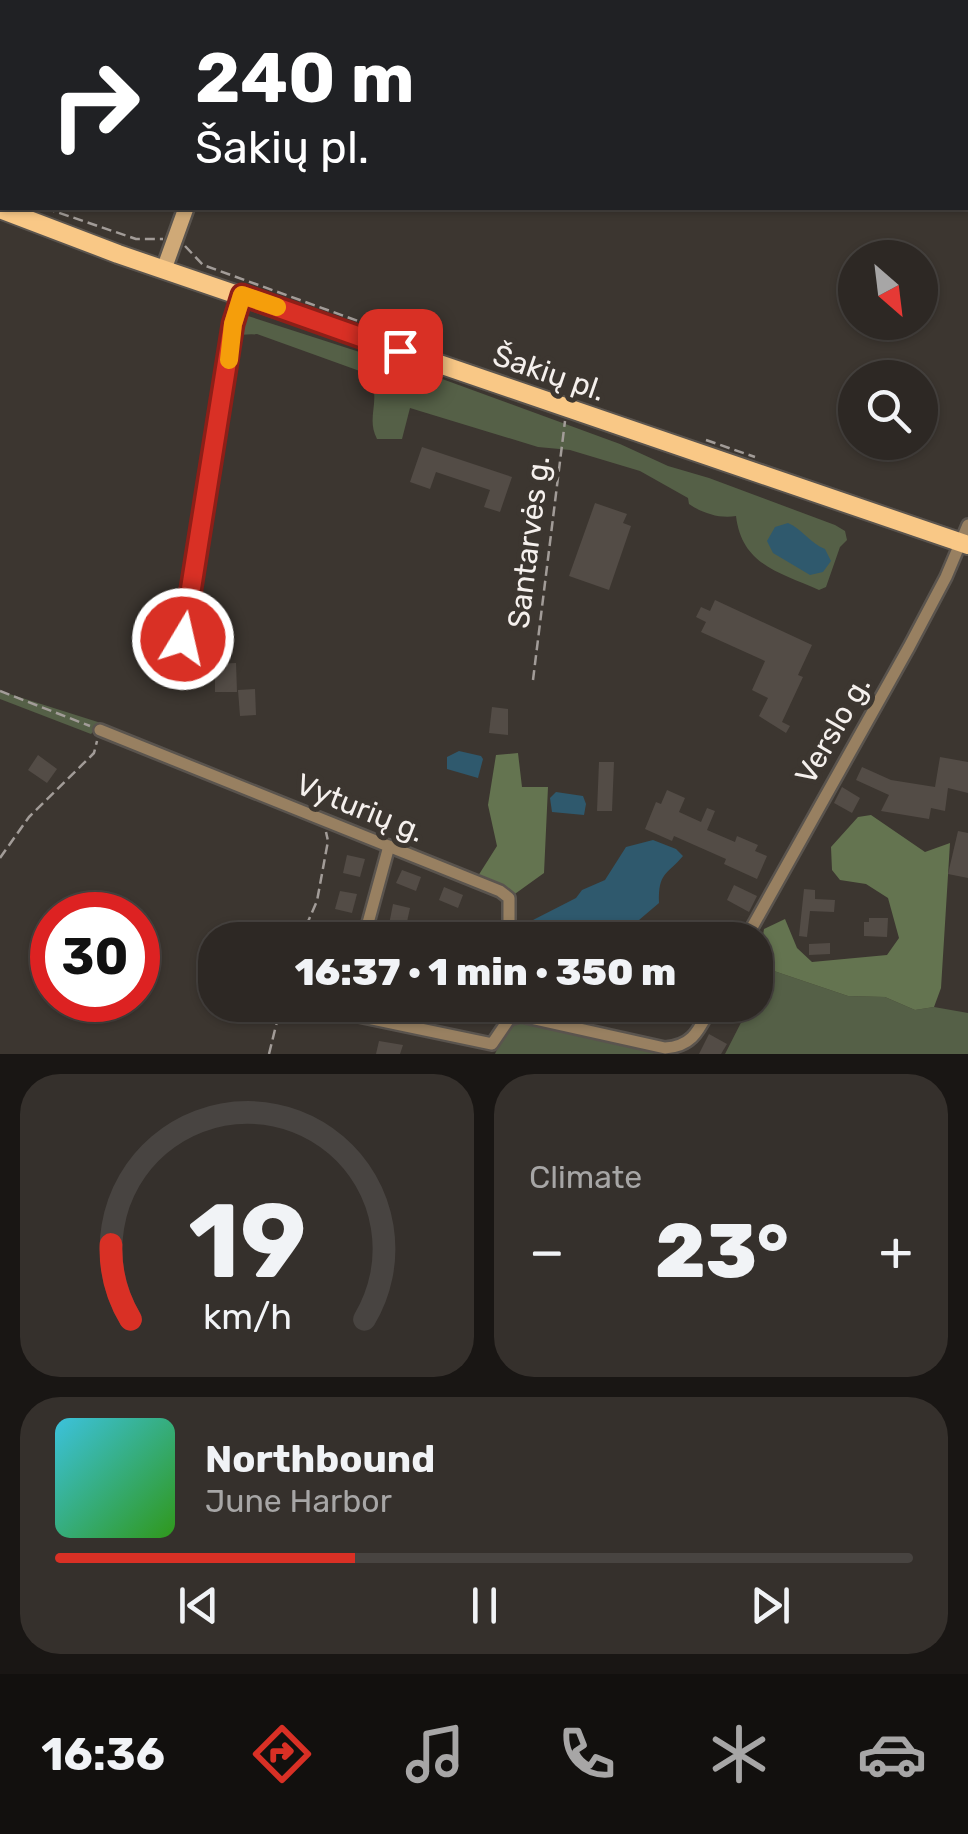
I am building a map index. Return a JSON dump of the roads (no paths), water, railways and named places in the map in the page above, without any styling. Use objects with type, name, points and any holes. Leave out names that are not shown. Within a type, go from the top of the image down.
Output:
[{"type":"main road","name":"Šakių pl.","points":[[3,210],[568,410],[964,544]]},
{"type":"main road","points":[[164,269],[185,210]]},
{"type":"street","points":[[183,639],[233,324],[242,295]]},
{"type":"street","name":"Verslo g.","points":[[755,922],[964,544],[968,524]]},
{"type":"street","name":"Vyturių g.","points":[[100,730],[500,891],[509,898],[509,922]]},
{"type":"street","points":[[368,922],[389,846]]},
{"type":"street","points":[[380,1022],[490,1049],[504,1022]]},
{"type":"street","points":[[548,1022],[665,1048],[681,1047],[694,1040],[703,1022]]},
{"type":"water","points":[[788,523],[825,549],[831,561],[823,572],[810,575],[773,553],[767,541],[775,527]]},
{"type":"water","points":[[459,751],[481,756],[478,778],[447,769],[447,757]]},
{"type":"water","points":[[556,792],[583,796],[584,815],[552,812],[550,798]]},
{"type":"water","points":[[653,840],[683,856],[662,880],[659,903],[639,920],[531,922],[605,880],[626,847]]}]
